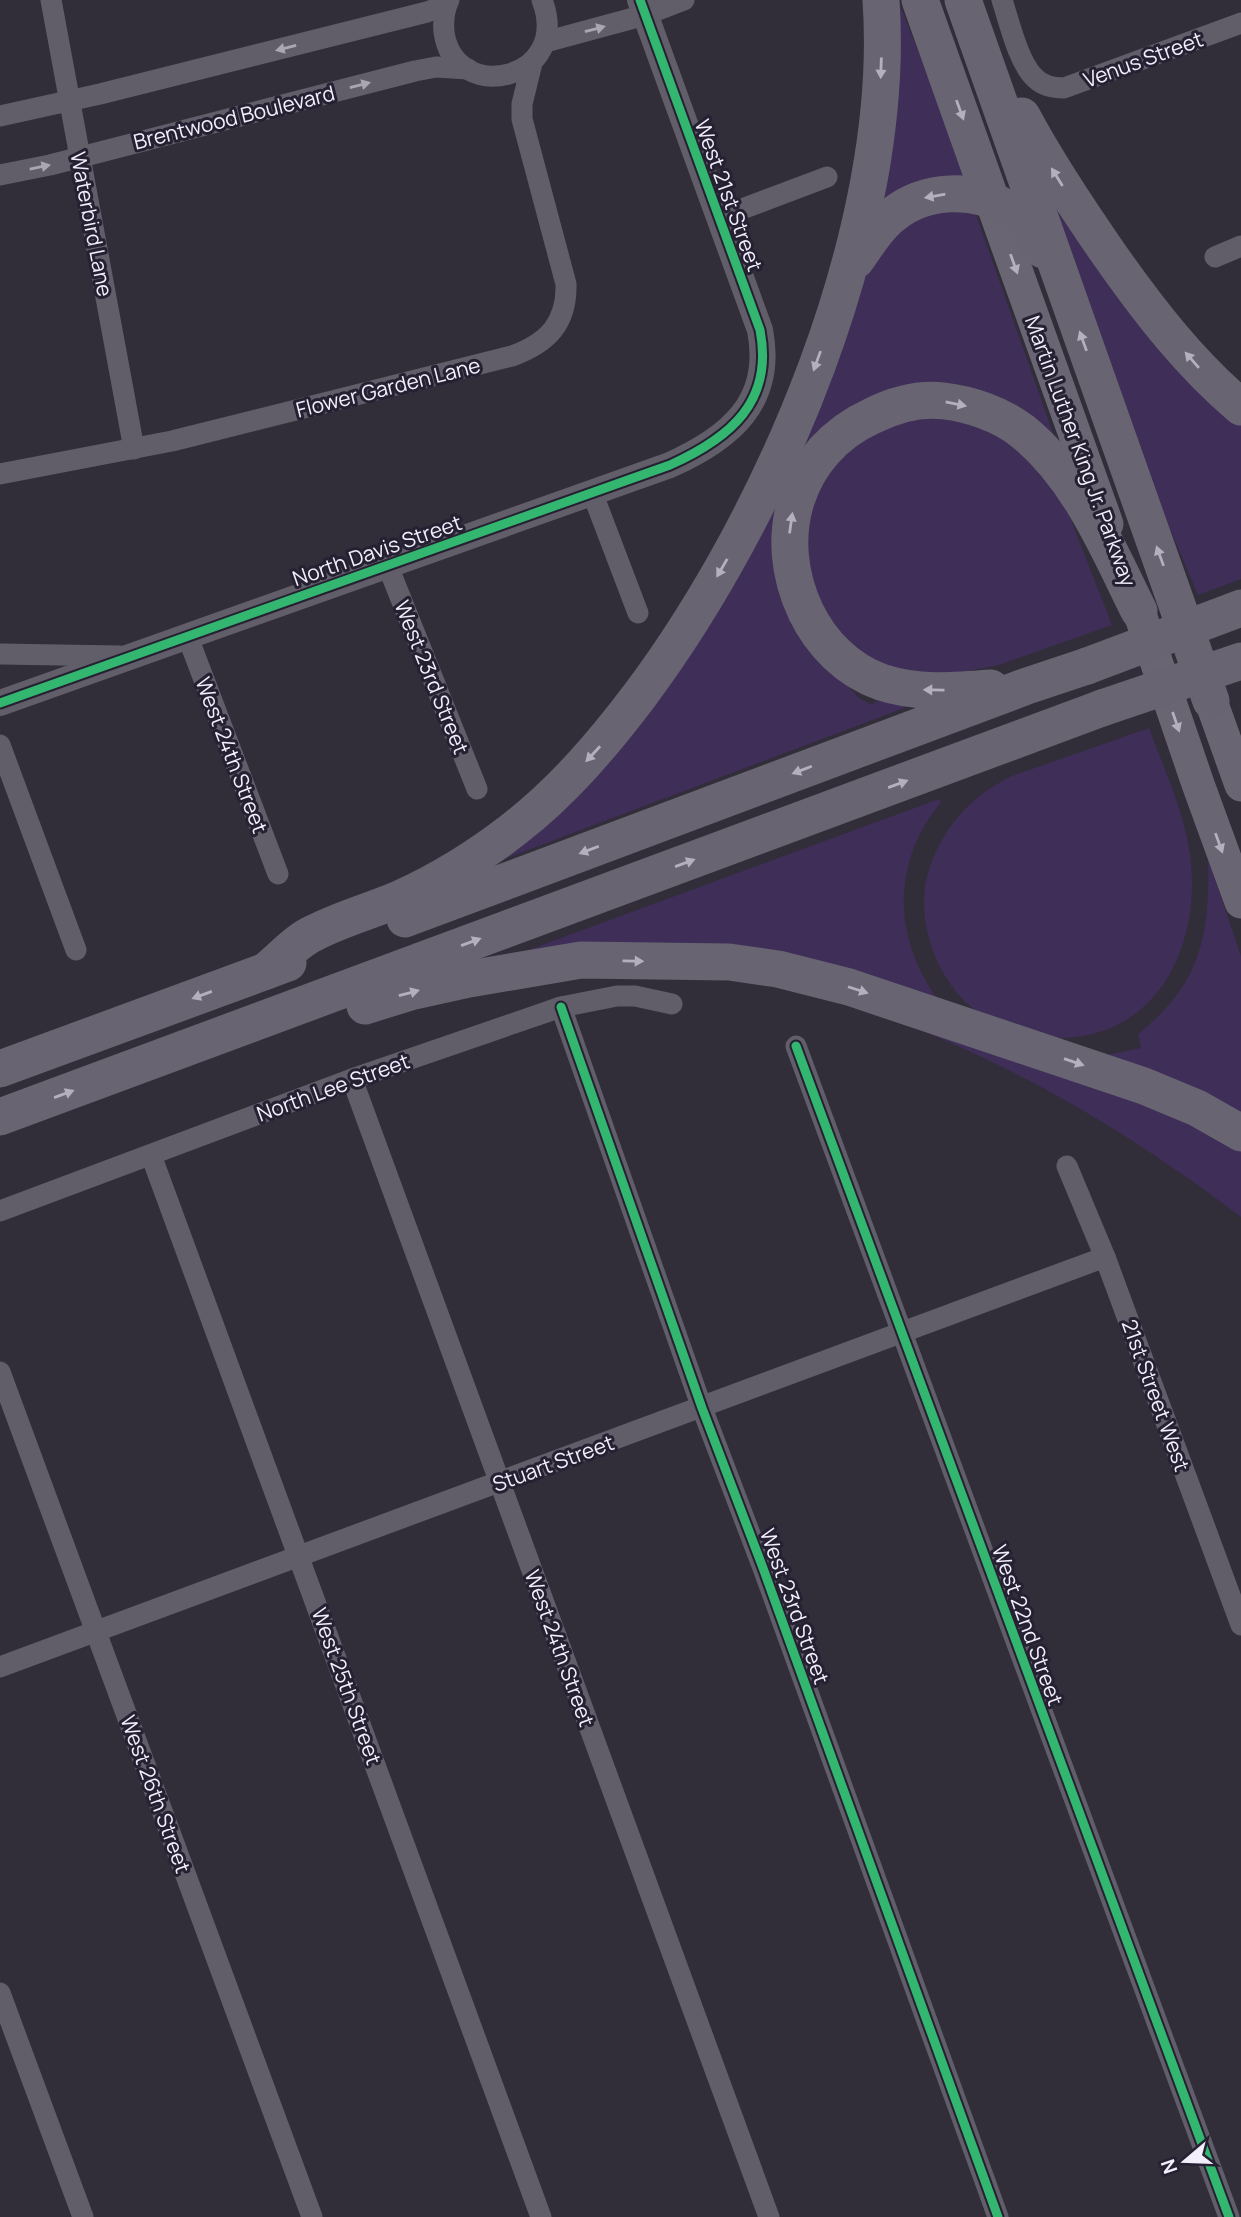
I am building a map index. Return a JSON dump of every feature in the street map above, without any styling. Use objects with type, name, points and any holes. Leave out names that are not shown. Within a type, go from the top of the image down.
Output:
[{"type":"highway","points":[[834,313],[857,230],[873,155],[879,105],[881,0]]},
{"type":"highway","name":"Martin Luther King Jr. Parkway","points":[[920,0],[1241,902]]},
{"type":"highway","points":[[968,13],[1036,142],[1088,226],[1137,294],[1196,365],[1241,407]]},
{"type":"highway","name":"Martin Luther King Jr. Parkway","points":[[968,13],[1241,785]]},
{"type":"highway","points":[[266,971],[311,933],[400,898],[455,871],[476,857],[537,809],[604,742],[659,669],[688,625],[743,531],[772,474],[852,266],[894,213],[924,198],[941,194],[973,195],[991,200],[1019,220],[1046,254],[1062,281]]},
{"type":"highway","points":[[1027,686],[967,690],[899,687],[858,671],[824,642],[811,623],[792,578],[789,528],[794,505],[814,463],[829,445],[848,429],[886,409],[911,402],[933,400],[978,408],[1019,429],[1038,445],[1073,487],[1139,611]]},
{"type":"highway","points":[[0,1069],[1241,608]]},
{"type":"highway","points":[[0,1117],[1102,708],[1241,661]]},
{"type":"highway","points":[[224,1034],[317,1022],[410,992],[582,960],[729,962],[778,968],[849,987],[972,1027],[1144,1086],[1197,1108],[1241,1133]]},
{"type":"street","name":"Waterbird Lane","points":[[51,0],[134,449]]},
{"type":"street","points":[[532,62],[545,42],[548,18],[542,0]]},
{"type":"street","points":[[545,42],[643,8],[684,0]]},
{"type":"street","name":"Venus Street","points":[[1002,0],[1026,67],[1034,78],[1044,85],[1064,88],[1241,23]]},
{"type":"street","points":[[0,116],[69,102],[427,12],[448,3]]},
{"type":"street","name":"Flower Garden Lane","points":[[448,3],[443,22],[445,40],[455,57],[504,94],[522,118]]},
{"type":"street","name":"West 21st Street","points":[[643,8],[760,330],[764,348],[760,379],[750,404]]},
{"type":"street","name":"Flower Garden Lane","points":[[0,474],[134,449],[512,356],[540,343],[553,332],[562,318],[567,301],[566,284],[522,118],[524,89],[532,62]]},
{"type":"street","name":"Brentwood Boulevard","points":[[0,175],[415,71],[436,67],[498,77],[515,73],[532,62]]},
{"type":"street","points":[[718,218],[827,177]]},
{"type":"street","points":[[1215,257],[1241,247]]},
{"type":"street","name":"North Davis Street","points":[[0,703],[695,453],[718,440],[750,404]]},
{"type":"street","points":[[592,492],[638,613]]},
{"type":"street","name":"West 23rd Street","points":[[387,565],[477,789]]},
{"type":"street","name":"West 24th Street","points":[[187,635],[278,874]]},
{"type":"street","points":[[0,654],[130,656]]},
{"type":"street","points":[[0,746],[76,950]]},
{"type":"street","name":"North Lee Street","points":[[0,1211],[352,1079],[561,1007],[617,996],[635,996],[672,1004]]},
{"type":"street","name":"West 23rd Street","points":[[561,1007],[702,1408],[763,1568],[998,2217]]},
{"type":"street","name":"West 22nd Street","points":[[796,1045],[1229,2217]]},
{"type":"street","name":"West 24th Street","points":[[352,1079],[769,2217]]},
{"type":"street","name":"West 25th Street","points":[[150,1155],[541,2217]]},
{"type":"street","name":"21st Street West","points":[[1067,1166],[1105,1257],[1241,1625]]},
{"type":"street","name":"Stuart Street","points":[[0,1667],[1105,1257]]},
{"type":"street","name":"West 26th Street","points":[[0,1372],[312,2217]]},
{"type":"street","points":[[0,1993],[83,2217]]},
{"type":"shaded area","points":[[898,0],[972,188],[882,214]]},
{"type":"shaded area","points":[[1046,197],[1241,418],[1241,579],[1198,595],[1152,486]]},
{"type":"shaded area","points":[[974,209],[1059,450],[927,396],[786,491],[840,678],[859,698],[872,705],[885,692],[905,706],[904,708],[483,867],[634,722],[869,256],[917,213]]},
{"type":"shaded area","points":[[937,414],[1007,437],[1064,502],[1112,625],[999,665],[943,676],[876,665],[834,634],[801,563],[814,488],[870,430]]},
{"type":"shaded area","points":[[1149,728],[1178,806],[1190,854],[1192,887],[1189,919],[1181,950],[1168,978],[1149,1002],[1125,1021],[1096,1033],[1057,1038],[990,1019],[958,994],[945,976],[928,935],[924,893],[928,873],[941,841],[960,815],[997,784],[1012,776]]},
{"type":"shaded area","points":[[939,799],[941,802],[924,826],[913,851],[906,877],[906,929],[925,980],[941,1004],[1086,1059],[1141,1048],[1138,1034],[1176,996],[1188,977],[1203,935],[1207,911],[1208,859],[1241,956],[1241,1217],[1182,1174],[1058,1096],[993,1062],[858,1007],[788,987],[707,972],[482,967]]},
{"type":"cycle path","points":[[0,703],[670,465],[711,443],[743,414],[760,378],[763,355],[760,330],[640,0]]},
{"type":"cycle path","points":[[561,1007],[702,1408],[763,1568],[998,2217]]},
{"type":"cycle path","points":[[796,1046],[1229,2217]]}]
